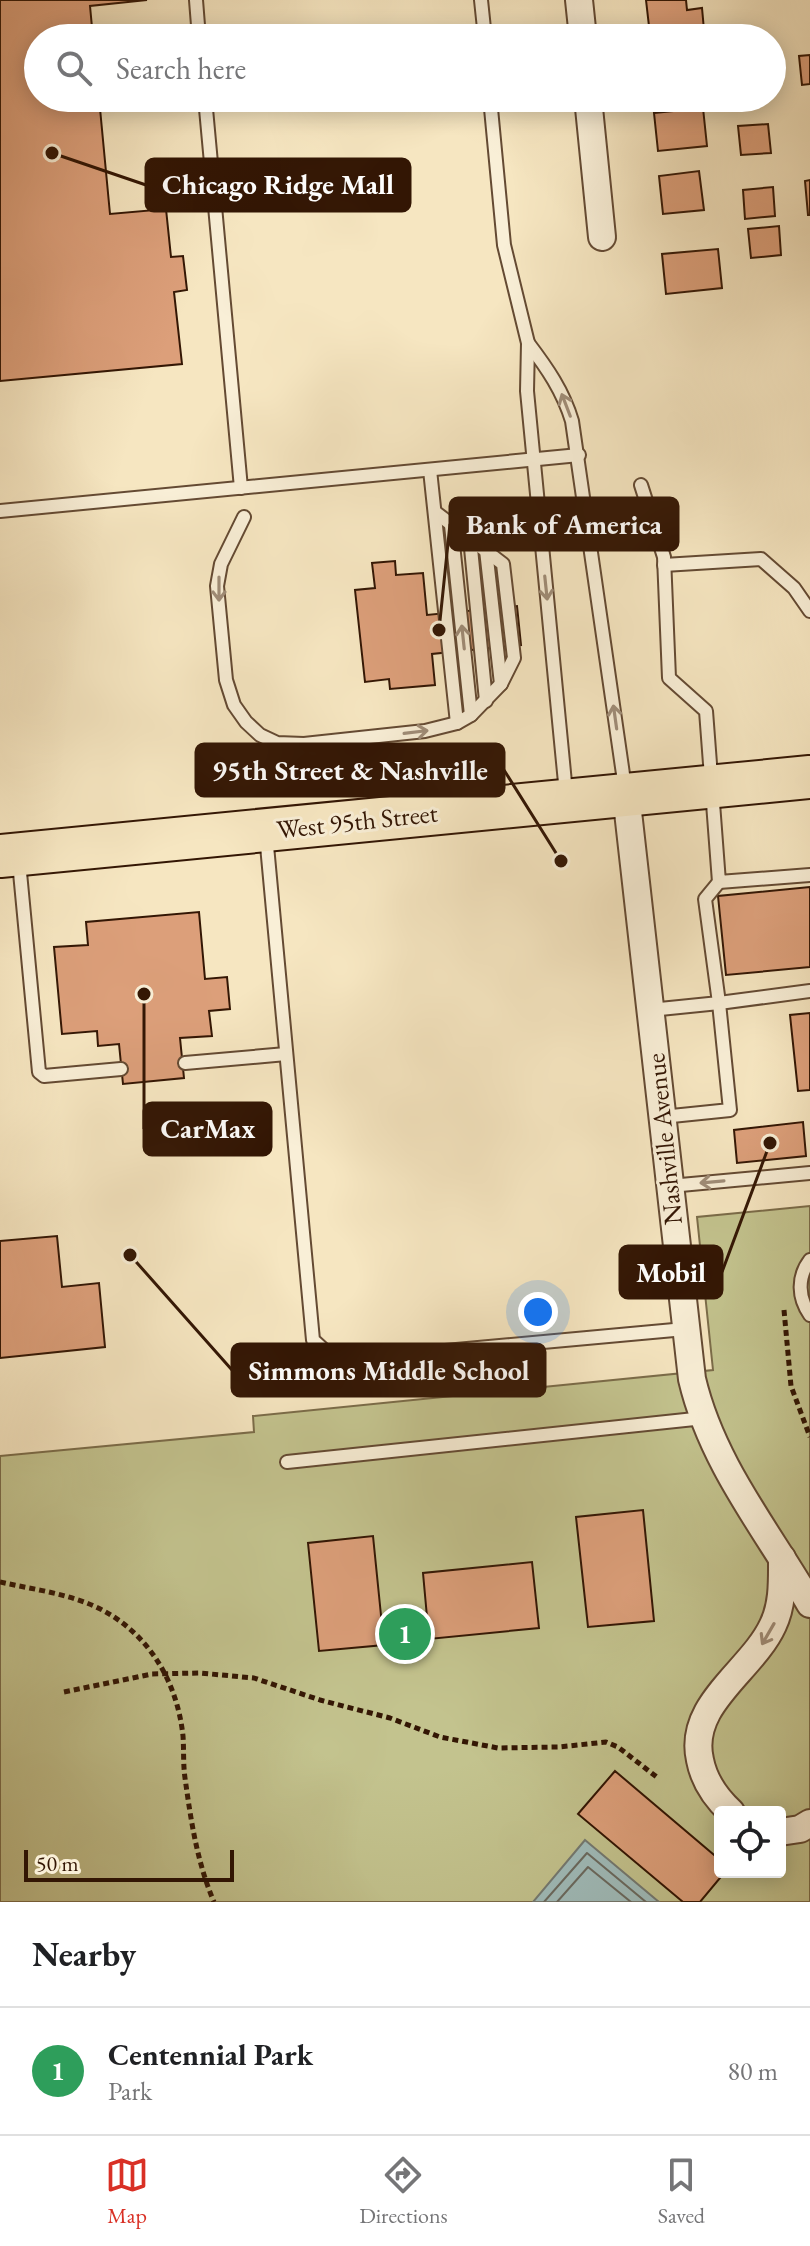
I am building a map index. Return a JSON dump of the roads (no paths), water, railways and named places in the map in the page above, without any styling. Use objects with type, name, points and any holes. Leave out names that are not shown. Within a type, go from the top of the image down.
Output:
[{"type":"main road","name":"West 95th Street","points":[[9,856],[810,777]]},
{"type":"street","points":[[579,0],[582,24]]},
{"type":"street","points":[[589,112],[602,237]]},
{"type":"street","name":"Nashville Avenue","points":[[626,794],[692,1379],[704,1418],[729,1475],[810,1604]]},
{"type":"street","points":[[726,1806],[703,1774],[697,1737],[702,1720],[774,1624],[781,1603],[782,1558]]},
{"type":"street","points":[[786,1831],[800,1829],[810,1823]]},
{"type":"lane","points":[[196,0],[198,24]]},
{"type":"lane","points":[[481,0],[484,24]]},
{"type":"lane","points":[[206,112],[241,488]]},
{"type":"lane","points":[[491,112],[504,245],[513,292],[528,343],[527,391],[566,800]]},
{"type":"lane","points":[[528,343],[565,399],[579,455],[626,794]]},
{"type":"lane","points":[[0,511],[579,455]]},
{"type":"lane","points":[[430,470],[457,723]]},
{"type":"lane","points":[[641,485],[664,557],[669,678],[706,711],[719,882],[705,899],[730,1110],[662,1117]]},
{"type":"lane","points":[[244,517],[221,564],[217,586],[226,680],[234,705],[260,735],[277,743],[304,744],[425,731],[457,723],[471,715],[501,684],[514,658],[503,564],[435,512]]},
{"type":"lane","points":[[451,525],[471,715]]},
{"type":"lane","points":[[470,538],[486,701]]},
{"type":"lane","points":[[664,565],[761,559],[794,588],[810,611]]},
{"type":"lane","points":[[266,831],[313,1340],[336,1361],[685,1329]]},
{"type":"lane","points":[[9,856],[39,1072],[44,1076],[121,1069]]},
{"type":"lane","points":[[719,882],[810,875]]},
{"type":"lane","points":[[650,1010],[810,991]]},
{"type":"lane","points":[[185,1063],[286,1054]]},
{"type":"lane","points":[[670,1186],[810,1173]]},
{"type":"lane","points":[[810,1260],[801,1275],[801,1291],[803,1306],[810,1315]]},
{"type":"lane","points":[[287,1462],[704,1418]]},
{"type":"water","points":[[585,1840],[659,1902],[533,1902]]},
{"type":"place","name":"Chicago Ridge Mall","points":[[52,153]]},
{"type":"place","name":"Bank of America","points":[[439,630]]},
{"type":"place","name":"95th Street & Nashville","points":[[561,861]]},
{"type":"place","name":"CarMax","points":[[144,994]]},
{"type":"place","name":"Mobil","points":[[770,1143]]},
{"type":"place","name":"Simmons Middle School","points":[[130,1255]]},
{"type":"place","name":"Centennial Park","points":[[405,1634]]}]
